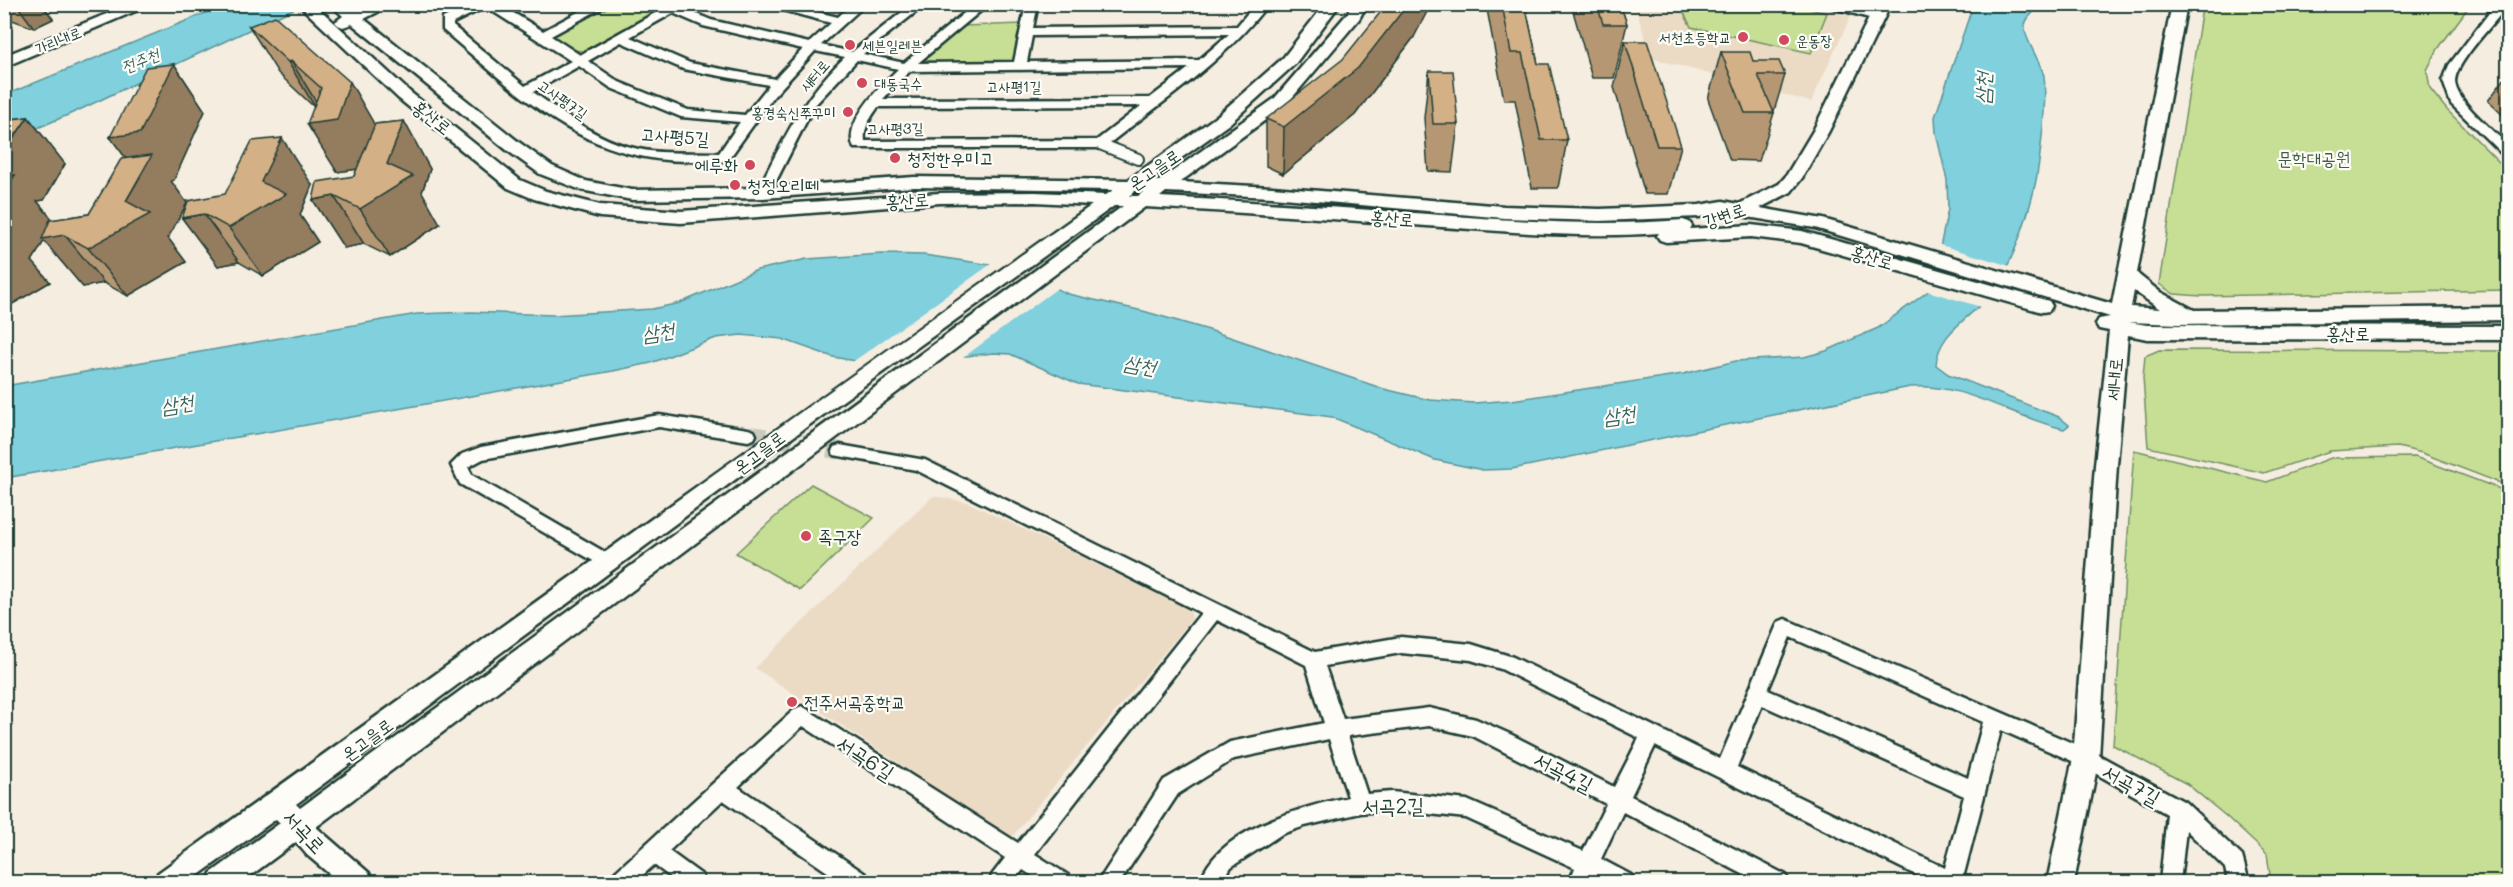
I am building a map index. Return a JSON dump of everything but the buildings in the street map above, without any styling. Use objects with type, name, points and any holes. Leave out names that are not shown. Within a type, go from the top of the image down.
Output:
[{"type":"street","name":"가리내로","points":[[4,62],[145,4]]},
{"type":"street","name":"홍산로","points":[[305,4],[404,95],[514,184],[540,195],[600,211],[681,217],[928,198],[1111,199],[1534,228],[1626,230],[1632,236],[1751,231],[1802,237],[2120,320],[2147,332],[2508,333]]},
{"type":"street","points":[[328,24],[346,12],[386,4]]},
{"type":"street","name":"고사평7길","points":[[483,4],[447,21],[447,27],[524,92],[584,133]]},
{"type":"street","points":[[490,4],[580,61]]},
{"type":"street","points":[[568,4],[585,14]]},
{"type":"street","points":[[543,36],[603,4]]},
{"type":"street","points":[[766,4],[840,21]]},
{"type":"street","name":"고사평5길","points":[[584,133],[612,147],[646,154],[723,157],[747,119],[776,83],[809,47],[860,4]]},
{"type":"street","name":"새터로","points":[[763,193],[798,121],[814,100],[854,56],[920,4]]},
{"type":"street","name":"고사평3길","points":[[984,4],[907,66],[874,103],[857,133],[859,145],[1100,144]]},
{"type":"street","name":"고사평1길","points":[[1032,4],[1020,64],[1202,64]]},
{"type":"street","points":[[1137,159],[1100,144],[1202,64],[1240,30],[1262,4]]},
{"type":"street","name":"온고을로","points":[[168,882],[609,563],[1063,225],[1084,217],[1129,185],[1159,168],[1223,120],[1289,61],[1333,4]]},
{"type":"street","name":"온고을로","points":[[221,882],[1161,187],[1280,102],[1354,16],[1360,4]]},
{"type":"street","points":[[1836,4],[1881,10]]},
{"type":"street","name":"세내로","points":[[2060,882],[2086,758],[2106,465],[2120,320],[2180,4]]},
{"type":"street","points":[[2507,4],[2496,12],[2455,65],[2449,81],[2456,101],[2508,152]]},
{"type":"street","name":"고사평7길","points":[[524,92],[673,6],[707,23],[809,47]]},
{"type":"street","name":"강변로","points":[[1626,230],[1695,225],[1743,210],[1785,188],[1821,131],[1881,10]]},
{"type":"street","name":"홍산로","points":[[346,12],[546,170],[581,185],[632,195],[763,193],[914,182],[1129,185],[1272,192],[1504,212],[1600,215],[1699,211],[1723,207],[1817,223],[2084,311]]},
{"type":"street","points":[[1026,32],[1240,30]]},
{"type":"street","points":[[621,38],[687,66],[776,83]]},
{"type":"street","points":[[809,47],[907,66],[1020,64]]},
{"type":"street","name":"고사평5길","points":[[580,61],[615,85],[686,114],[747,119]]},
{"type":"street","name":"고사평1길","points":[[874,103],[1153,102]]},
{"type":"street","name":"강변로","points":[[1723,207],[1767,186],[1804,160]]},
{"type":"street","points":[[1793,178],[1796,201],[1805,214],[1817,223]]},
{"type":"street","points":[[1035,198],[1056,208],[1063,225]]},
{"type":"street","points":[[2127,274],[2144,292],[2168,307],[2196,316]]},
{"type":"street","name":"홍산로","points":[[2120,320],[2148,316],[2508,314]]},
{"type":"street","name":"온고을로","points":[[609,563],[466,479],[459,465],[468,458],[481,453],[659,421],[748,435]]},
{"type":"street","points":[[840,451],[919,464],[1314,660],[1401,645],[1471,652],[1506,663],[1951,882],[1994,718]]},
{"type":"street","points":[[696,499],[719,513]]},
{"type":"street","points":[[1000,882],[1214,610]]},
{"type":"street","points":[[1726,770],[1785,627],[2086,758]]},
{"type":"street","points":[[1314,660],[1360,804]]},
{"type":"street","points":[[1757,694],[1975,791]]},
{"type":"street","name":"서곡6길","points":[[620,882],[802,715],[1060,882]]},
{"type":"street","name":"서곡4길","points":[[1108,882],[1171,787],[1230,752],[1336,729],[1429,717],[1476,728],[1778,882]]},
{"type":"street","points":[[1579,882],[1651,733]]},
{"type":"street","name":"서곡7길","points":[[2086,758],[2178,809],[2235,863],[2238,882]]},
{"type":"street","points":[[723,788],[859,882]]},
{"type":"street","name":"서곡2길","points":[[1210,882],[1224,860],[1275,827],[1305,816],[1360,804],[1392,801],[1467,808],[1588,863],[1623,882]]},
{"type":"street","name":"서곡로","points":[[278,802],[316,846],[359,882]]},
{"type":"street","name":"서곡7길","points":[[2170,882],[2178,809]]},
{"type":"street","points":[[652,852],[694,882]]},
{"type":"shaded area","name":"서천초등학교","points":[[1635,5],[1805,5],[1851,16],[1811,102],[1651,58]]},
{"type":"shaded area","points":[[933,496],[967,502],[1190,609],[1192,619],[1011,838],[755,668]]},
{"type":"green space","points":[[609,5],[656,5],[663,8],[583,51],[571,50],[553,36]]},
{"type":"green space","name":"운동장","points":[[1680,5],[1793,5],[1827,13],[1811,53],[1691,27]]},
{"type":"green space","name":"문학대공원","points":[[2208,5],[2470,5],[2438,49],[2427,70],[2430,89],[2447,110],[2508,171],[2508,290],[2201,296],[2174,294],[2159,284],[2201,14]]},
{"type":"green space","points":[[1024,24],[1013,61],[930,62],[922,57],[962,26]]},
{"type":"green space","points":[[2159,350],[2508,351],[2508,486],[2422,453],[2398,447],[2330,451],[2264,473],[2148,447],[2143,377],[2145,356]]},
{"type":"green space","points":[[2134,450],[2267,482],[2331,458],[2415,457],[2508,492],[2508,882],[2271,882],[2267,854],[2227,817],[2187,784],[2113,745]]},
{"type":"green space","name":"족구장","points":[[811,484],[874,518],[800,590],[736,553]]},
{"type":"water","name":"전주천","points":[[225,5],[302,5],[77,111],[5,142],[5,95]]},
{"type":"water","name":"삼천","points":[[1973,5],[2042,5],[2029,16],[2025,25],[2027,36],[2044,76],[2045,101],[2039,165],[2022,230],[2005,272],[1983,303],[1949,334],[1938,353],[1936,365],[1948,374],[2059,417],[2069,425],[2064,429],[1970,395],[1931,387],[1910,387],[1512,469],[1483,470],[1435,460],[1332,417],[1078,384],[1010,354],[856,361],[833,357],[782,339],[741,335],[716,338],[651,363],[613,371],[5,478],[5,386],[417,314],[471,312],[553,315],[652,309],[680,303],[757,270],[807,259],[882,254],[924,255],[992,265],[1020,272],[1068,294],[1143,311],[1209,330],[1384,389],[1430,400],[1474,403],[1512,400],[1683,374],[1736,361],[1804,357],[1826,351],[1878,328],[1927,292],[1934,277],[1948,209],[1947,180],[1936,133],[1935,117]]},
{"type":"pier","points":[[1937,244],[2010,266],[1992,297],[1981,307],[1924,290],[1931,276]]},
{"type":"pier","points":[[994,262],[1021,269],[1059,287],[961,359],[895,365],[851,363]]},
{"type":"tunnel","points":[[748,435],[788,440],[840,451]]},
{"type":"place","name":"서천초등학교","points":[[1743,37]]},
{"type":"place","name":"운동장","points":[[1784,40]]},
{"type":"place","name":"세븐일레븐","points":[[850,45]]},
{"type":"place","name":"대동국수","points":[[862,83]]},
{"type":"place","name":"홍경숙신쭈꾸미","points":[[848,112]]},
{"type":"place","name":"청정한우미고","points":[[895,158]]},
{"type":"place","name":"에루화","points":[[750,165]]},
{"type":"place","name":"청정오리떼","points":[[735,185]]},
{"type":"place","name":"족구장","points":[[806,536]]},
{"type":"place","name":"전주서곡중학교","points":[[792,702]]}]
